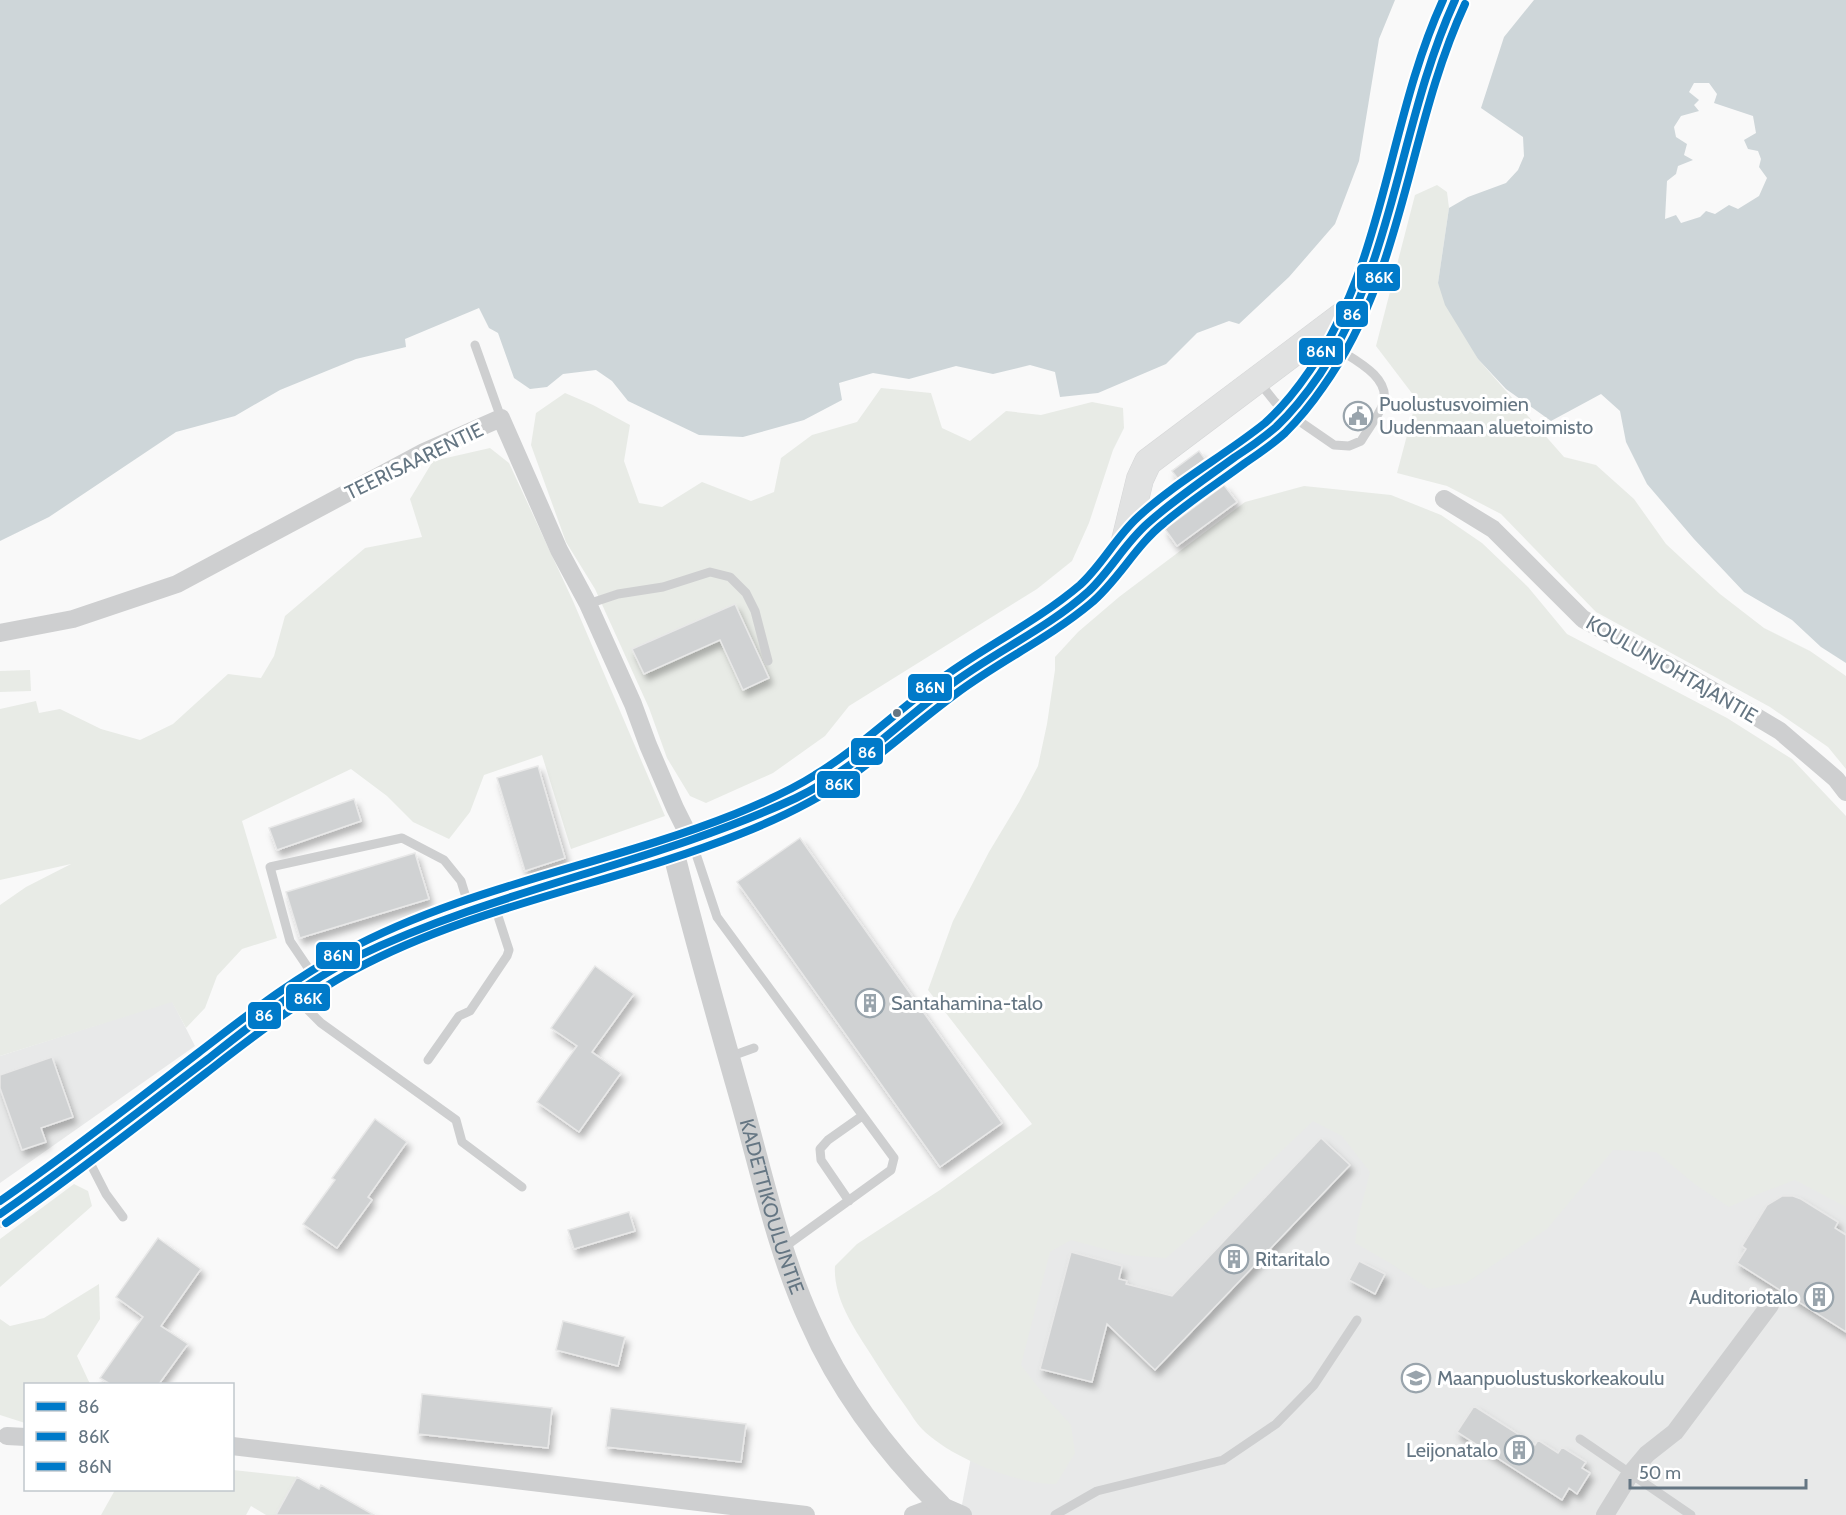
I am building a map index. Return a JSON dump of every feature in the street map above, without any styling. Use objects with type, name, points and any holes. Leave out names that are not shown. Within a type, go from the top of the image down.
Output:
[{"type":"main road","points":[[1122,550],[1140,479],[1148,462],[1257,380],[1326,342],[1359,304],[1392,206],[1433,52],[1455,0]]},
{"type":"main road","points":[[0,1214],[85,1153],[315,978],[409,931],[735,826],[827,781],[952,684],[1082,596],[1107,572],[1122,550],[1144,527],[1248,449],[1289,414],[1317,378],[1326,342]]},
{"type":"street","name":"TEERISAARENTIE","points":[[0,633],[73,620],[177,584],[424,452],[501,418],[559,550],[588,604],[633,704],[675,808],[682,843]]},
{"type":"street","name":"KOULUNJOHTAJANTIE","points":[[1444,499],[1492,529],[1583,619],[1693,679],[1780,731],[1843,783]]},
{"type":"street","name":"KADETTIKOULUNTIE","points":[[682,843],[687,908],[783,1248],[810,1322],[841,1383],[907,1473],[941,1510],[963,1515]]},
{"type":"street","points":[[1605,1515],[1631,1473],[1647,1454],[1674,1432],[1770,1305]]},
{"type":"street","points":[[7,1436],[24,1437]]},
{"type":"street","points":[[234,1446],[806,1515]]},
{"type":"street","points":[[913,1515],[941,1510]]},
{"type":"lane","points":[[1257,380],[1275,402],[1289,414],[1334,445],[1349,446],[1361,441],[1383,402],[1383,390],[1369,369],[1326,342]]},
{"type":"lane","points":[[475,345],[501,418]]},
{"type":"lane","points":[[588,604],[618,594],[663,587],[710,572],[730,577],[746,593],[755,611],[768,660]]},
{"type":"lane","points":[[315,978],[290,941],[270,867],[402,838],[444,860],[482,906],[509,950],[470,1011],[459,1016],[428,1060]]},
{"type":"lane","points":[[682,843],[717,917],[894,1158],[891,1170],[783,1248]]},
{"type":"lane","points":[[292,994],[321,1023],[456,1120],[462,1142],[522,1187]]},
{"type":"lane","points":[[729,1057],[754,1048]]},
{"type":"lane","points":[[849,1201],[820,1160],[820,1149],[828,1140],[862,1116]]},
{"type":"lane","points":[[85,1153],[106,1194],[123,1217]]},
{"type":"lane","points":[[1055,1515],[1097,1491],[1223,1460],[1276,1424],[1314,1385],[1357,1320]]},
{"type":"lane","points":[[1580,1439],[1691,1515]]},
{"type":"shaded area","points":[[0,0],[1395,0],[1379,39],[1359,161],[1335,224],[1289,277],[1239,324],[1229,321],[1197,333],[1166,364],[1098,393],[1060,397],[1055,372],[1030,365],[993,374],[956,366],[909,379],[873,373],[839,383],[842,400],[804,420],[743,437],[699,435],[628,401],[612,381],[596,370],[563,374],[547,387],[530,389],[514,378],[498,333],[489,328],[479,308],[405,339],[406,347],[356,359],[280,390],[235,416],[176,432],[49,517],[0,541]]},
{"type":"shaded area","points":[[1534,0],[1846,0],[1846,663],[1821,647],[1792,620],[1744,592],[1694,539],[1647,484],[1626,442],[1620,411],[1601,394],[1551,421],[1506,389],[1478,359],[1445,305],[1438,283],[1449,208],[1468,197],[1506,183],[1518,170],[1524,156],[1523,137],[1481,108],[1504,37]],"holes":[[[1694,83],[1709,83],[1717,94],[1714,103],[1753,116],[1756,133],[1744,140],[1748,149],[1758,151],[1761,159],[1759,167],[1767,178],[1759,196],[1738,209],[1729,205],[1715,214],[1706,211],[1700,217],[1681,223],[1676,215],[1665,219],[1667,181],[1676,174],[1678,166],[1693,160],[1684,155],[1687,144],[1676,137],[1674,127],[1681,116],[1699,111],[1694,105],[1699,100],[1689,92]]]},
{"type":"shaded area","points":[[1437,185],[1447,192],[1449,208],[1438,283],[1478,359],[1564,457],[1596,465],[1634,499],[1666,544],[1720,594],[1764,628],[1810,651],[1846,676],[1846,769],[1828,747],[1770,707],[1596,612],[1501,514],[1447,486],[1397,473],[1415,405],[1414,396],[1376,346],[1415,195]]},
{"type":"shaded area","points":[[881,388],[931,393],[942,428],[970,441],[1006,411],[1041,415],[1092,402],[1123,408],[1124,428],[1113,450],[1089,523],[1072,561],[1037,589],[849,706],[825,736],[773,773],[706,803],[690,796],[667,758],[649,708],[595,589],[566,542],[531,445],[536,413],[565,393],[630,425],[624,461],[639,503],[662,507],[702,482],[751,501],[774,492],[781,458],[812,435],[857,422]]},
{"type":"shaded area","points":[[490,448],[509,463],[573,601],[665,816],[571,849],[542,755],[484,775],[470,812],[449,839],[413,822],[387,796],[351,769],[242,821],[277,938],[242,949],[217,976],[205,1008],[186,1028],[172,1002],[0,1056],[0,905],[26,887],[71,864],[0,880],[0,709],[36,701],[39,713],[60,709],[101,729],[140,740],[173,724],[228,674],[261,678],[274,656],[285,616],[365,548],[422,537],[410,499],[433,461]]},
{"type":"shaded area","points":[[1304,486],[1391,495],[1441,515],[1482,543],[1528,587],[1567,634],[1727,718],[1792,759],[1846,816],[1846,1207],[1795,1180],[1729,1207],[1696,1185],[1656,1152],[1613,1150],[1547,1229],[1466,1283],[1429,1289],[1355,1243],[1358,1220],[1370,1172],[1342,1136],[1313,1121],[1200,1229],[1166,1258],[1127,1255],[1071,1240],[1050,1252],[1021,1365],[1071,1425],[1075,1453],[1056,1484],[1040,1483],[1004,1474],[950,1450],[922,1429],[886,1378],[850,1320],[840,1299],[835,1266],[857,1244],[940,1190],[1032,1124],[928,990],[953,921],[1038,766],[1047,724],[1055,657],[1078,632],[1119,597],[1245,502]]},
{"type":"shaded area","points":[[30,670],[31,691],[0,692],[0,671]]},
{"type":"shaded area","points":[[172,1001],[195,1046],[0,1183],[0,1056]]},
{"type":"shaded area","name":"Maanpuolustuskorkeakoulu","points":[[1298,1101],[1846,1165],[1846,1515],[960,1515],[1012,1242]]},
{"type":"shaded area","points":[[74,1184],[88,1191],[92,1206],[0,1287],[0,1239]]},
{"type":"shaded area","points":[[99,1284],[100,1319],[77,1356],[90,1383],[24,1383],[24,1423],[0,1415],[0,1319],[10,1326],[44,1318]]},
{"type":"shaded area","points":[[234,1470],[297,1477],[276,1515],[266,1515],[251,1506],[246,1515],[101,1515],[114,1491],[234,1491]]},
{"type":"building","points":[[1199,451],[1205,459],[1178,479],[1172,471]]},
{"type":"building","points":[[1224,485],[1237,502],[1177,546],[1165,529]]},
{"type":"building","points":[[735,604],[769,678],[743,690],[720,640],[644,674],[632,649]]},
{"type":"building","points":[[538,766],[565,858],[525,871],[497,778]]},
{"type":"building","points":[[354,799],[361,821],[277,850],[269,828]]},
{"type":"building","name":"Santahamina-talo","points":[[800,838],[1002,1123],[940,1167],[737,882]]},
{"type":"building","points":[[415,853],[429,899],[300,938],[286,892]]},
{"type":"building","points":[[595,966],[634,994],[592,1052],[621,1073],[579,1132],[537,1102],[577,1046],[551,1028]]},
{"type":"building","points":[[52,1057],[73,1117],[41,1128],[46,1142],[22,1150],[0,1088],[0,1075]]},
{"type":"building","points":[[375,1119],[407,1142],[368,1197],[372,1200],[337,1248],[303,1224],[335,1180],[332,1178]]},
{"type":"building","name":"Ritaritalo","points":[[1321,1138],[1350,1165],[1155,1370],[1107,1324],[1092,1382],[1040,1369],[1071,1252],[1122,1266],[1119,1279],[1127,1281],[1126,1284],[1172,1296]]},
{"type":"building","name":"Auditoriotalo","points":[[1782,1196],[1801,1199],[1838,1222],[1835,1228],[1846,1235],[1846,1332],[1737,1263],[1746,1249],[1742,1246],[1767,1205]]},
{"type":"building","points":[[629,1212],[635,1231],[574,1249],[568,1230]]},
{"type":"building","points":[[158,1238],[201,1269],[161,1326],[188,1344],[160,1383],[108,1383],[100,1378],[143,1317],[116,1297]]},
{"type":"building","points":[[1359,1261],[1385,1274],[1375,1294],[1349,1280]]},
{"type":"building","points":[[563,1321],[625,1337],[618,1366],[556,1350]]},
{"type":"building","points":[[422,1394],[552,1408],[548,1448],[418,1434]]},
{"type":"building","name":"Leijonatalo","points":[[1474,1406],[1535,1445],[1538,1440],[1558,1453],[1562,1447],[1586,1462],[1582,1468],[1590,1473],[1577,1494],[1569,1488],[1562,1500],[1457,1432]]},
{"type":"building","points":[[611,1408],[746,1424],[741,1462],[606,1447]]},
{"type":"building","points":[[297,1477],[319,1489],[321,1485],[374,1515],[276,1515]]},
{"type":"transit line","name":"86N","points":[[0,1201],[251,1013],[324,963],[391,929],[439,910],[686,832],[766,801],[833,764],[949,673],[1049,609],[1080,585],[1138,517],[1265,423],[1289,398],[1310,370],[1335,327],[1355,282],[1371,236],[1410,93],[1443,0]]},
{"type":"transit line","name":"86","points":[[0,1214],[79,1157],[279,1004],[336,968],[410,933],[464,913],[687,841],[796,798],[837,774],[966,674],[1073,605],[1097,583],[1132,539],[1148,523],[1276,427],[1320,374],[1345,330],[1365,284],[1395,190],[1421,94],[1436,47],[1455,0]]},
{"type":"transit line","name":"86K","points":[[6,1223],[82,1168],[242,1045],[315,993],[354,970],[448,928],[692,852],[795,810],[847,779],[957,693],[1058,628],[1090,604],[1154,532],[1184,507],[1280,437],[1300,417],[1323,387],[1350,343],[1372,297],[1389,249],[1430,101],[1465,4]]},
{"type":"place","name":"Puolustusvoimien Uudenmaan aluetoimisto","points":[[1358,416]]},
{"type":"place","name":"Santahamina-talo","points":[[870,1003]]},
{"type":"place","name":"Ritaritalo","points":[[1234,1259]]},
{"type":"place","name":"Auditoriotalo","points":[[1819,1297]]},
{"type":"place","name":"Maanpuolustuskorkeakoulu","points":[[1416,1378]]},
{"type":"place","name":"Leijonatalo","points":[[1519,1450]]}]
